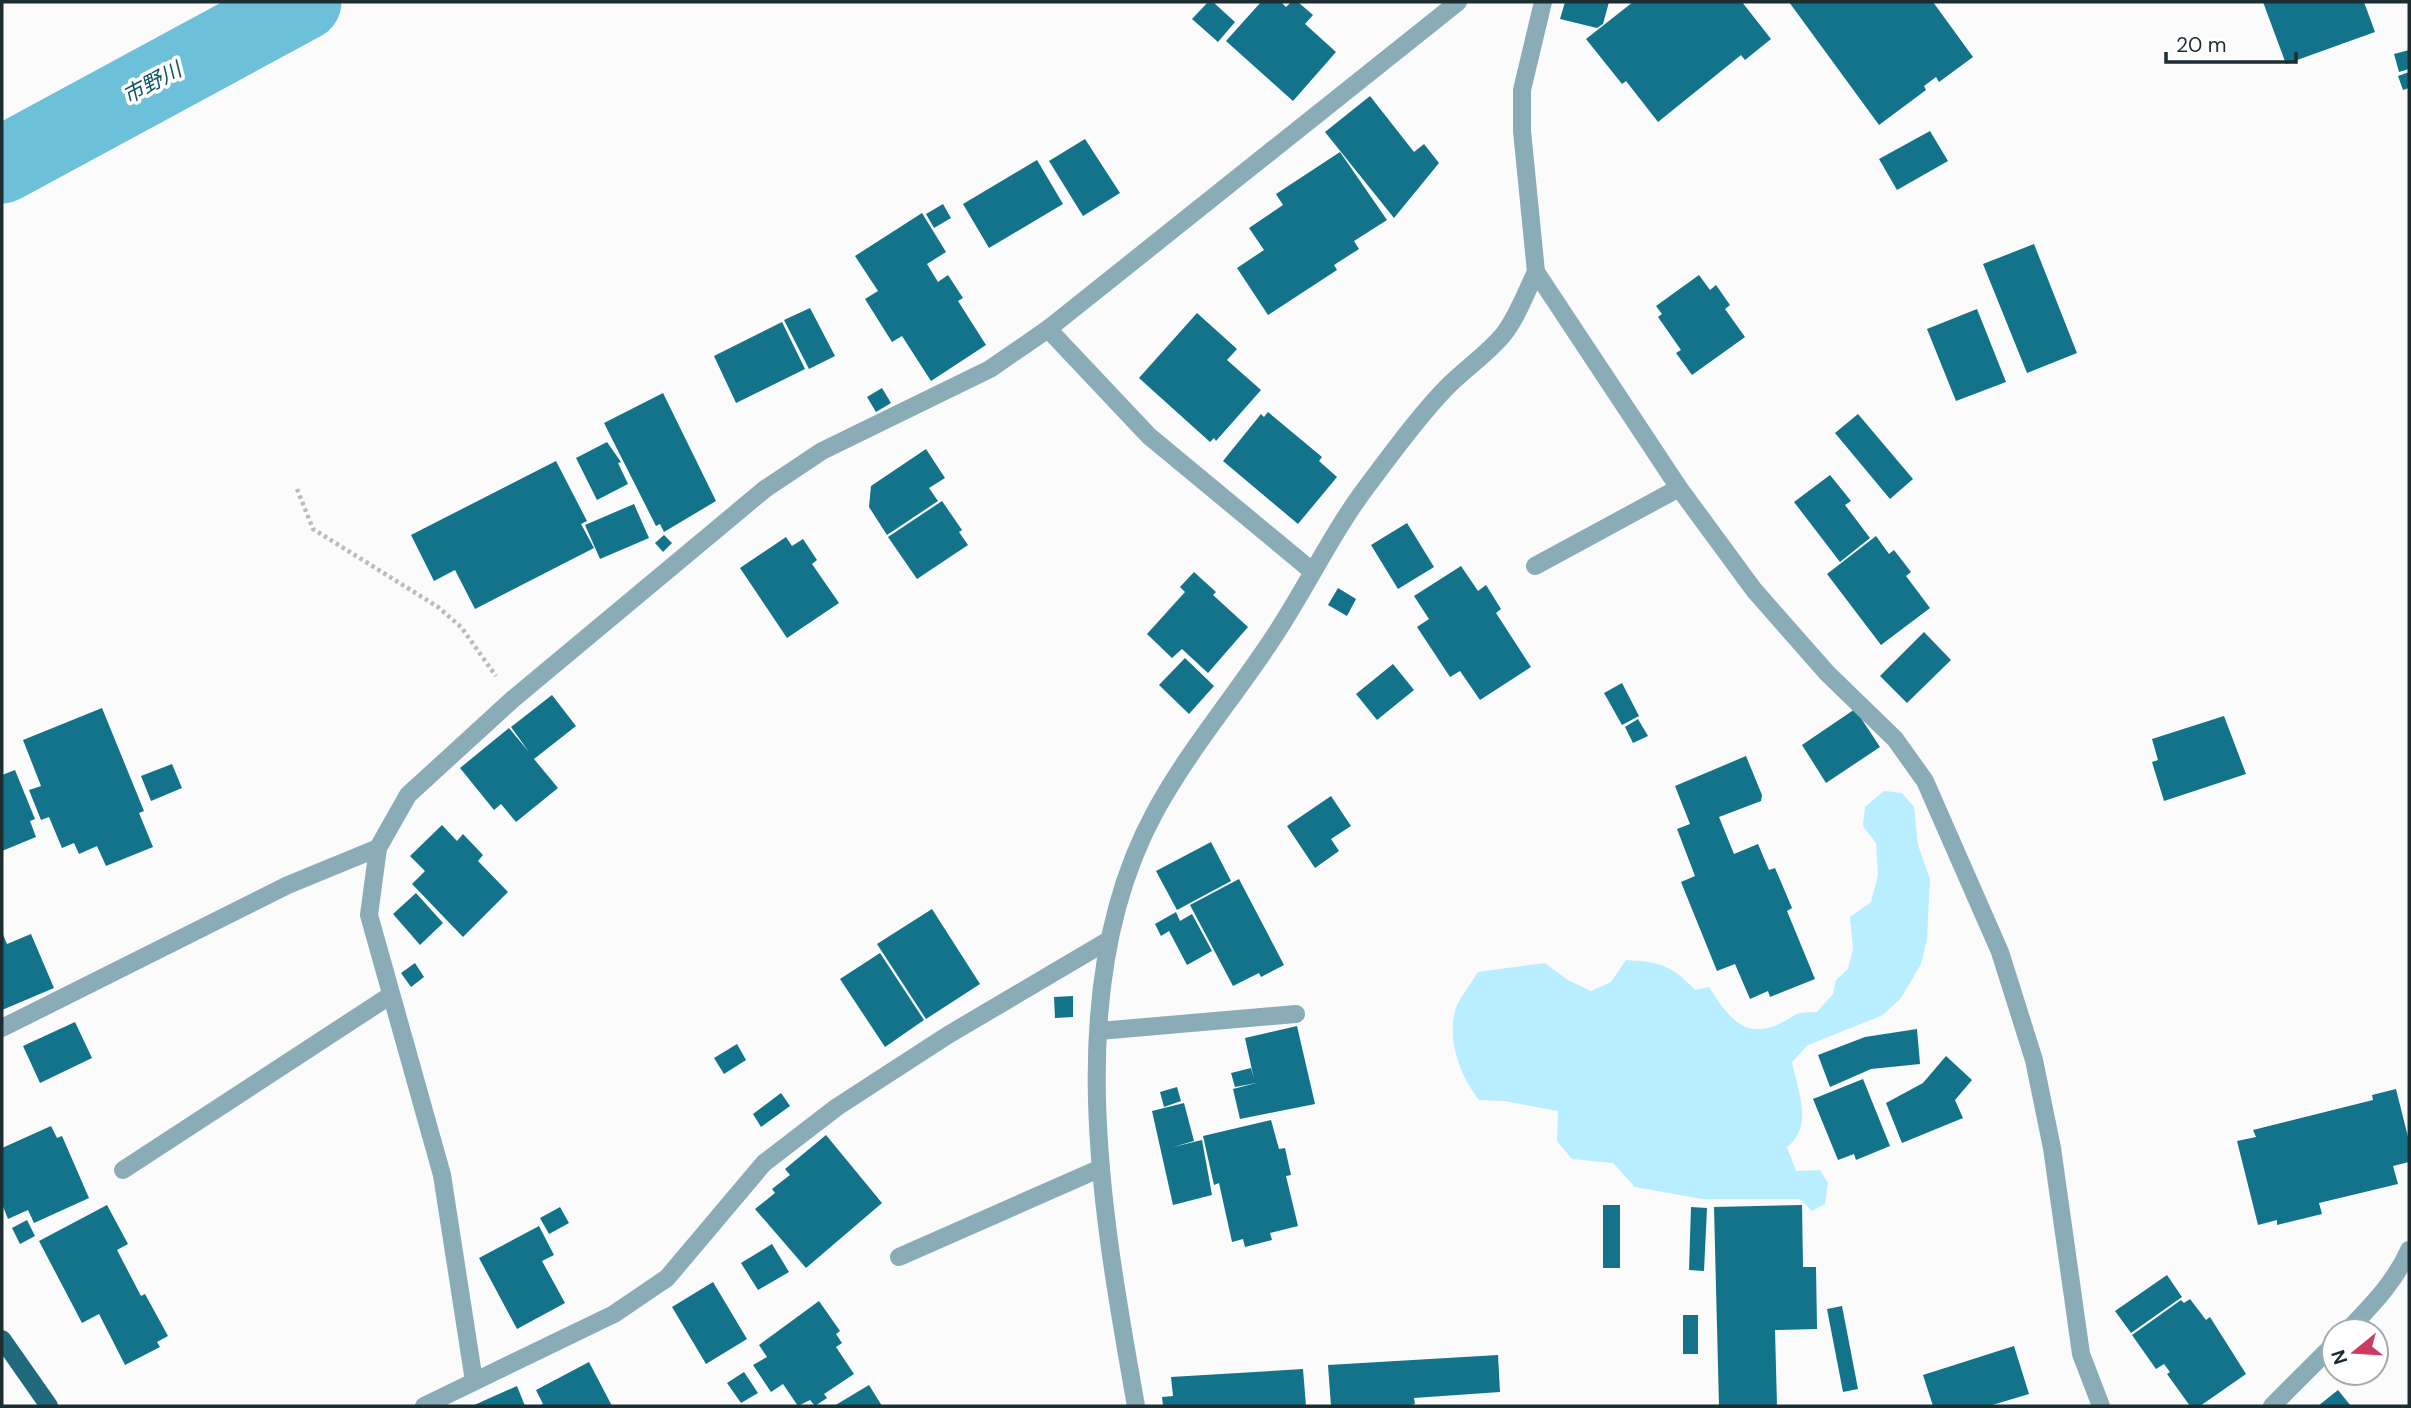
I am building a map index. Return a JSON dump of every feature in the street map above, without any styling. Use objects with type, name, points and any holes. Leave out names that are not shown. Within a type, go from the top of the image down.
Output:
[{"type":"main road","points":[[2,1339],[49,1406]]},
{"type":"street","points":[[474,1381],[442,1175],[369,915],[378,848],[408,794],[513,699],[765,489],[822,452],[990,369],[1048,329],[1458,2]]},
{"type":"street","points":[[1544,2],[1531,44],[1522,90],[1522,131],[1536,272],[1679,488],[1754,590],[1827,673],[1895,739],[1925,781],[2000,952],[2034,1060],[2052,1148],[2081,1354],[2101,1406]]},
{"type":"street","points":[[1136,1406],[1114,1284],[1101,1168],[1097,1097],[1099,1031],[1109,940],[1128,873],[1155,812],[1275,636],[1312,571],[1369,483],[1438,398],[1505,333],[1536,272]]},
{"type":"street","points":[[1048,329],[1149,436],[1312,571]]},
{"type":"street","points":[[1535,566],[1679,488]]},
{"type":"street","points":[[2,1028],[288,885],[378,848]]},
{"type":"street","points":[[424,1406],[614,1314],[667,1278],[764,1163],[774,1155],[837,1107],[948,1035],[1109,940]]},
{"type":"street","points":[[123,1170],[391,995]]},
{"type":"street","points":[[1099,1031],[1296,1014]]},
{"type":"street","points":[[899,1257],[1101,1168]]},
{"type":"street","points":[[2361,1317],[2375,1303],[2402,1266],[2409,1250]]},
{"type":"street","points":[[2272,1406],[2320,1358]]},
{"type":"path","points":[[297,489],[313,529],[438,607],[461,627],[513,699]]},
{"type":"shaded area","points":[[1884,791],[1902,793],[1914,807],[1918,845],[1930,879],[1927,939],[1921,964],[1901,998],[1883,1015],[1808,1045],[1792,1062],[1802,1119],[1795,1139],[1787,1147],[1796,1171],[1820,1170],[1828,1183],[1825,1204],[1812,1211],[1800,1199],[1702,1199],[1635,1187],[1613,1163],[1572,1159],[1557,1141],[1558,1111],[1504,1101],[1479,1100],[1461,1070],[1453,1035],[1455,1011],[1478,972],[1545,963],[1568,980],[1591,991],[1611,982],[1626,960],[1637,961],[1672,970],[1695,990],[1709,987],[1736,1021],[1754,1029],[1777,1025],[1797,1014],[1817,1012],[1833,994],[1836,980],[1848,969],[1853,949],[1850,917],[1871,902],[1878,875],[1876,843],[1863,826],[1865,807]]},
{"type":"building","points":[[1208,2],[1213,2],[1235,22],[1218,42],[1192,19]]},
{"type":"building","points":[[1261,2],[1281,2],[1286,7],[1291,2],[1298,2],[1313,15],[1305,24],[1336,52],[1293,101],[1226,41]]},
{"type":"building","points":[[1565,2],[1609,2],[1603,24],[1597,28],[1560,19]]},
{"type":"building","points":[[1633,2],[1742,2],[1771,39],[1745,60],[1741,55],[1658,122],[1626,81],[1622,84],[1586,39]]},
{"type":"building","points":[[1789,2],[1933,2],[1973,57],[1939,82],[1936,77],[1924,86],[1926,90],[1879,125]]},
{"type":"building","points":[[2263,2],[2364,2],[2375,32],[2286,64]]},
{"type":"building","points":[[2409,50],[2409,69],[2399,72],[2394,54]]},
{"type":"building","points":[[2409,72],[2409,88],[2403,90],[2398,76]]},
{"type":"building","points":[[1370,96],[1414,152],[1424,144],[1439,163],[1394,218],[1325,132]]},
{"type":"building","points":[[1930,131],[1948,161],[1897,190],[1879,159]]},
{"type":"building","points":[[1085,139],[1120,193],[1083,216],[1049,161]]},
{"type":"building","points":[[1340,152],[1387,220],[1354,241],[1359,249],[1334,265],[1337,270],[1268,315],[1237,268],[1264,250],[1249,228],[1283,205],[1276,194]]},
{"type":"building","points":[[1037,160],[1063,204],[989,248],[963,204]]},
{"type":"building","points":[[943,204],[951,218],[934,228],[926,214]]},
{"type":"building","points":[[922,213],[946,252],[927,264],[938,282],[948,275],[963,298],[958,301],[986,345],[931,381],[902,336],[892,342],[865,299],[878,291],[855,256]]},
{"type":"building","points":[[2034,244],[2077,353],[2027,373],[1983,264]]},
{"type":"building","points":[[1699,275],[1710,290],[1716,285],[1730,305],[1725,309],[1745,337],[1692,375],[1676,353],[1681,350],[1658,317],[1662,314],[1656,306]]},
{"type":"building","points":[[810,308],[835,356],[809,369],[784,320]]},
{"type":"building","points":[[1977,309],[2006,382],[1956,401],[1927,329]]},
{"type":"building","points":[[1197,313],[1237,349],[1227,360],[1261,390],[1216,441],[1214,438],[1210,442],[1139,378]]},
{"type":"building","points":[[782,322],[805,369],[736,403],[714,356]]},
{"type":"building","points":[[882,388],[891,403],[876,412],[867,397]]},
{"type":"building","points":[[663,393],[716,501],[664,532],[660,524],[656,526],[604,423]]},
{"type":"building","points":[[1268,412],[1322,457],[1319,461],[1337,477],[1298,524],[1223,461],[1261,414],[1264,417]]},
{"type":"building","points":[[1858,414],[1913,479],[1890,499],[1835,433]]},
{"type":"building","points":[[607,442],[621,462],[618,463],[628,484],[597,500],[576,458]]},
{"type":"building","points":[[926,449],[945,478],[929,488],[938,501],[887,535],[869,507],[871,486]]},
{"type":"building","points":[[556,461],[587,521],[581,524],[594,548],[475,609],[455,570],[434,581],[411,535]]},
{"type":"building","points":[[1830,475],[1851,501],[1845,505],[1870,538],[1840,562],[1794,502]]},
{"type":"building","points":[[942,501],[962,530],[959,532],[968,545],[917,579],[888,537]]},
{"type":"building","points":[[634,504],[649,538],[600,559],[585,525]]},
{"type":"building","points":[[1407,523],[1434,567],[1398,589],[1371,545]]},
{"type":"building","points":[[664,535],[672,543],[663,552],[655,543]]},
{"type":"building","points":[[1876,536],[1889,554],[1894,550],[1911,572],[1906,576],[1930,608],[1881,645],[1827,574]]},
{"type":"building","points":[[786,537],[792,546],[803,539],[817,560],[812,564],[839,603],[787,638],[740,568]]},
{"type":"building","points":[[1461,566],[1478,591],[1486,585],[1501,609],[1496,613],[1531,667],[1480,700],[1460,671],[1450,677],[1417,627],[1429,619],[1414,596]]},
{"type":"building","points":[[1194,572],[1216,592],[1213,595],[1248,627],[1208,673],[1182,649],[1172,658],[1147,634],[1185,592],[1180,587]]},
{"type":"building","points":[[1338,588],[1356,599],[1347,616],[1328,605]]},
{"type":"building","points":[[1924,632],[1951,660],[1907,703],[1880,676]]},
{"type":"building","points":[[1185,658],[1214,686],[1189,714],[1159,685]]},
{"type":"building","points":[[1393,664],[1414,690],[1377,720],[1356,694]]},
{"type":"building","points":[[1622,683],[1639,716],[1622,725],[1604,693]]},
{"type":"building","points":[[552,695],[576,726],[534,759],[558,788],[516,822],[501,804],[494,810],[460,768],[509,728],[529,752],[511,727]]},
{"type":"building","points":[[102,708],[144,811],[139,813],[153,847],[106,866],[97,846],[79,854],[74,843],[62,848],[49,817],[41,820],[29,790],[41,786],[23,740]]},
{"type":"building","points":[[1855,709],[1880,747],[1826,783],[1802,745]]},
{"type":"building","points":[[2224,716],[2246,774],[2164,801],[2152,762],[2158,760],[2152,739]]},
{"type":"building","points":[[1638,719],[1648,736],[1633,743],[1625,727]]},
{"type":"building","points":[[1746,756],[1762,795],[1761,801],[1719,817],[1734,854],[1758,844],[1769,870],[1775,868],[1792,908],[1787,911],[1815,979],[1770,997],[1768,991],[1750,999],[1735,964],[1717,971],[1681,882],[1695,876],[1677,829],[1690,824],[1675,786]]},
{"type":"building","points":[[172,764],[182,788],[151,801],[141,776]]},
{"type":"building","points":[[15,770],[35,819],[30,821],[36,837],[2,851],[2,775]]},
{"type":"building","points":[[1331,796],[1351,826],[1331,839],[1339,851],[1315,868],[1287,826]]},
{"type":"building","points":[[442,825],[457,841],[463,834],[483,855],[478,861],[508,892],[463,937],[412,884],[425,871],[410,856]]},
{"type":"building","points":[[1211,842],[1231,881],[1177,910],[1156,871]]},
{"type":"building","points":[[1239,879],[1284,965],[1261,977],[1259,973],[1233,986],[1190,905]]},
{"type":"building","points":[[416,893],[443,923],[420,945],[393,914]]},
{"type":"building","points":[[932,909],[980,984],[926,1019],[877,944]]},
{"type":"building","points":[[1176,912],[1180,921],[1192,914],[1212,951],[1187,965],[1169,931],[1161,936],[1155,924]]},
{"type":"building","points":[[2,932],[7,944],[31,934],[54,988],[2,1010]]},
{"type":"building","points":[[880,953],[924,1020],[885,1047],[840,979]]},
{"type":"building","points":[[415,963],[424,977],[411,987],[401,973]]},
{"type":"building","points":[[1073,996],[1073,1017],[1055,1018],[1054,997]]},
{"type":"building","points":[[75,1022],[92,1058],[40,1083],[23,1046]]},
{"type":"building","points":[[1297,1026],[1315,1104],[1240,1119],[1233,1089],[1256,1083],[1235,1087],[1231,1073],[1251,1068],[1254,1079],[1245,1038]]},
{"type":"building","points":[[1917,1029],[1920,1064],[1871,1069],[1830,1087],[1818,1055],[1865,1037]]},
{"type":"building","points":[[737,1044],[746,1060],[724,1074],[714,1058]]},
{"type":"building","points":[[1946,1056],[1972,1080],[1955,1100],[1963,1118],[1902,1143],[1886,1103],[1923,1083]]},
{"type":"building","points":[[1863,1079],[1890,1146],[1856,1160],[1854,1154],[1838,1160],[1813,1099]]},
{"type":"building","points":[[1177,1087],[1181,1101],[1164,1107],[1160,1092]]},
{"type":"building","points":[[2396,1089],[2409,1141],[2409,1162],[2393,1166],[2398,1184],[2319,1203],[2322,1214],[2277,1225],[2277,1220],[2258,1225],[2237,1141],[2256,1137],[2253,1130],[2373,1100],[2372,1095]]},
{"type":"building","points":[[781,1093],[790,1106],[761,1127],[753,1114]]},
{"type":"building","points":[[1184,1103],[1194,1141],[1173,1147],[1202,1140],[1212,1195],[1173,1205],[1152,1111]]},
{"type":"building","points":[[1271,1120],[1279,1149],[1285,1148],[1291,1175],[1286,1176],[1298,1226],[1270,1233],[1272,1240],[1245,1247],[1243,1239],[1232,1242],[1219,1183],[1214,1185],[1203,1136]]},
{"type":"building","points":[[51,1126],[57,1138],[62,1136],[89,1198],[34,1223],[28,1210],[8,1219],[2,1204],[2,1148]]},
{"type":"building","points":[[826,1135],[882,1203],[806,1268],[755,1209],[775,1193],[772,1189],[790,1175],[785,1169]]},
{"type":"building","points":[[107,1205],[128,1244],[117,1250],[141,1296],[145,1294],[168,1336],[157,1342],[160,1347],[125,1365],[99,1314],[82,1323],[39,1241]]},
{"type":"building","points":[[1603,1205],[1620,1205],[1620,1268],[1603,1268]]},
{"type":"building","points":[[1802,1205],[1803,1267],[1816,1267],[1817,1329],[1775,1330],[1777,1406],[1719,1406],[1714,1207]]},
{"type":"building","points":[[560,1207],[569,1223],[549,1234],[540,1218]]},
{"type":"building","points":[[1691,1207],[1707,1208],[1704,1271],[1689,1270]]},
{"type":"building","points":[[27,1220],[35,1236],[20,1244],[12,1228]]},
{"type":"building","points":[[539,1226],[554,1255],[542,1261],[565,1303],[517,1329],[479,1258]]},
{"type":"building","points":[[772,1244],[789,1272],[758,1290],[741,1263]]},
{"type":"building","points":[[2167,1275],[2182,1297],[2131,1333],[2115,1311]]},
{"type":"building","points":[[713,1282],[747,1339],[706,1364],[672,1307]]},
{"type":"building","points":[[2190,1299],[2206,1320],[2210,1317],[2246,1374],[2200,1406],[2190,1406],[2167,1374],[2170,1372],[2164,1364],[2156,1369],[2132,1335],[2181,1300],[2184,1303]]},
{"type":"building","points":[[819,1301],[840,1331],[836,1334],[842,1343],[836,1347],[854,1374],[824,1394],[827,1398],[815,1406],[810,1400],[798,1406],[783,1384],[771,1392],[753,1365],[767,1357],[759,1345]]},
{"type":"building","points":[[1842,1306],[1858,1389],[1843,1392],[1827,1309]]},
{"type":"building","points":[[1683,1315],[1698,1315],[1698,1354],[1683,1354]]},
{"type":"building","points":[[2014,1346],[2029,1394],[1989,1406],[1933,1406],[1923,1375]]},
{"type":"building","points":[[1498,1355],[1500,1392],[1414,1398],[1415,1404],[1407,1406],[1331,1406],[1328,1365]]},
{"type":"building","points":[[589,1362],[612,1406],[539,1406],[543,1404],[536,1390]]},
{"type":"building","points":[[1303,1369],[1306,1406],[1163,1406],[1162,1397],[1173,1396],[1171,1377]]},
{"type":"building","points":[[744,1372],[758,1393],[741,1403],[727,1383]]},
{"type":"building","points":[[869,1385],[882,1406],[834,1406]]},
{"type":"building","points":[[517,1386],[525,1406],[472,1406]]},
{"type":"building","points":[[2338,1390],[2351,1406],[2318,1406]]},
{"type":"waterway","name":"市野川","points":[[2,165],[303,2]]}]
